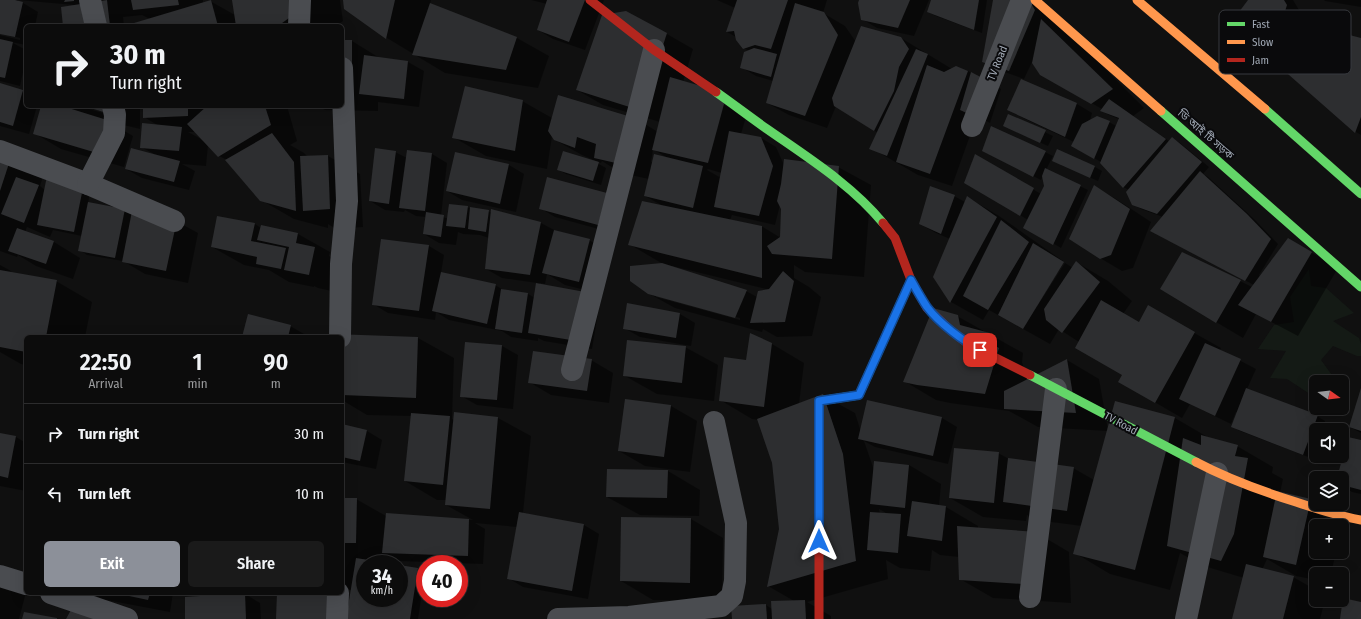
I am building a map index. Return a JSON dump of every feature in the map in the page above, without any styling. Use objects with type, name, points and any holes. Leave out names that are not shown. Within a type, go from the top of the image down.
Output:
[{"type":"street","points":[[90,0],[96,24]]},
{"type":"street","points":[[299,24],[300,0]]},
{"type":"street","name":"TV Road","points":[[590,0],[654,50],[734,104],[810,159],[851,191],[874,212],[895,238],[911,280],[927,308],[949,329],[968,344],[1217,473],[1270,494],[1330,514],[1361,520]]},
{"type":"street","name":"TV Road","points":[[972,126],[1022,0]]},
{"type":"street","name":"ডি আই টি সড়ক","points":[[1035,0],[1361,286]]},
{"type":"street","points":[[1137,0],[1219,70]]},
{"type":"street","points":[[572,370],[654,50]]},
{"type":"street","points":[[1223,74],[1361,194]]},
{"type":"street","points":[[88,184],[114,133],[115,115],[113,108]]},
{"type":"street","points":[[340,335],[341,264],[347,201],[344,108]]},
{"type":"street","points":[[0,151],[88,184],[174,221]]},
{"type":"street","points":[[819,619],[819,401],[859,395],[911,280]]},
{"type":"street","points":[[1030,597],[1056,389]]},
{"type":"street","points":[[558,619],[630,617],[722,606],[732,596],[735,581],[736,523],[714,422]]},
{"type":"street","points":[[1186,619],[1217,473]]},
{"type":"street","points":[[0,576],[24,583]]},
{"type":"street","points":[[57,595],[127,619]]},
{"type":"street","points":[[337,619],[338,595]]},
{"type":"shaded area","points":[[1309,269],[1311,286],[1326,288],[1354,313],[1333,321],[1359,338],[1361,344],[1361,356],[1357,356],[1333,346],[1321,360],[1332,375],[1309,375],[1309,393],[1287,379],[1270,378],[1286,351],[1258,349],[1274,325],[1294,322],[1290,297]]},
{"type":"building","points":[[0,0],[15,0],[23,2],[15,37],[0,34]]},
{"type":"building","points":[[65,0],[74,0],[74,1],[64,2]]},
{"type":"building","points":[[107,0],[110,24],[63,24],[61,7]]},
{"type":"building","points":[[131,0],[178,0],[179,5],[133,10]]},
{"type":"building","points":[[211,0],[217,24],[131,24]]},
{"type":"building","points":[[232,0],[311,0],[311,2],[281,24],[236,24]]},
{"type":"building","points":[[343,0],[395,0],[386,39],[344,9]]},
{"type":"building","points":[[547,0],[585,0],[569,42],[537,30]]},
{"type":"building","points":[[737,0],[788,0],[771,49],[755,45],[743,49],[736,40],[734,31],[726,32]]},
{"type":"building","points":[[859,0],[910,0],[898,28],[861,20],[858,3]]},
{"type":"building","points":[[931,0],[979,0],[974,30],[927,12]]},
{"type":"building","points":[[993,0],[1029,0],[1035,10],[1009,71],[982,62]]},
{"type":"building","points":[[1248,0],[1284,0],[1287,5],[1285,10],[1240,10]]},
{"type":"building","points":[[430,3],[517,37],[506,70],[412,55]]},
{"type":"building","points":[[795,3],[824,12],[838,35],[805,116],[766,103]]},
{"type":"building","points":[[626,11],[667,33],[642,111],[576,90],[602,15]]},
{"type":"building","points":[[1041,19],[1113,89],[1091,104],[1040,75],[1032,63]]},
{"type":"building","points":[[861,26],[901,37],[909,49],[899,67],[894,91],[874,131],[834,106],[832,98]]},
{"type":"building","points":[[1351,35],[1361,38],[1361,117],[1355,133],[1288,74],[1351,74]]},
{"type":"building","points":[[0,39],[13,42],[5,78],[0,77]]},
{"type":"building","points":[[344,40],[352,40],[352,96],[344,96]]},
{"type":"building","points":[[754,48],[777,54],[771,77],[740,68],[744,52]]},
{"type":"building","points":[[916,49],[928,54],[887,156],[869,149]]},
{"type":"building","points":[[364,55],[408,61],[404,99],[359,94]]},
{"type":"building","points":[[927,65],[944,72],[956,66],[968,71],[930,174],[896,162]]},
{"type":"building","points":[[971,72],[994,84],[982,120],[960,110]]},
{"type":"building","points":[[670,77],[718,91],[724,104],[708,163],[652,150]]},
{"type":"building","points":[[1021,79],[1077,103],[1065,137],[1007,110]]},
{"type":"building","points":[[0,83],[23,90],[13,126],[0,122]]},
{"type":"building","points":[[465,86],[523,100],[515,151],[452,138]]},
{"type":"building","points":[[558,95],[638,119],[629,166],[594,158],[596,144],[577,137],[575,148],[554,140],[548,131]]},
{"type":"building","points":[[1109,99],[1166,139],[1123,188],[1100,163],[1119,118],[1100,111]]},
{"type":"building","points":[[40,108],[68,108],[107,120],[97,153],[33,134]]},
{"type":"building","points":[[90,108],[113,108],[113,115]]},
{"type":"building","points":[[143,108],[188,108],[188,116],[143,118]]},
{"type":"building","points":[[205,108],[266,108],[271,125],[218,157],[187,124]]},
{"type":"building","points":[[1008,114],[1046,130],[1040,143],[1003,126]]},
{"type":"building","points":[[1097,116],[1110,121],[1094,159],[1071,146],[1082,124]]},
{"type":"building","points":[[142,123],[182,127],[179,151],[140,148]]},
{"type":"building","points":[[991,126],[1046,151],[1033,177],[982,151]]},
{"type":"building","points":[[729,131],[761,137],[773,166],[759,216],[714,207]]},
{"type":"building","points":[[272,133],[294,162],[296,211],[260,201],[225,160]]},
{"type":"building","points":[[1172,137],[1202,162],[1157,214],[1132,205],[1126,192]]},
{"type":"building","points":[[0,143],[14,148],[0,191]]},
{"type":"building","points":[[131,148],[180,161],[174,182],[125,169]]},
{"type":"building","points":[[375,148],[396,151],[389,204],[369,201]]},
{"type":"building","points":[[1057,149],[1095,166],[1090,178],[1052,161]]},
{"type":"building","points":[[407,150],[432,153],[425,211],[399,208]]},
{"type":"building","points":[[563,151],[599,162],[593,181],[557,170]]},
{"type":"building","points":[[455,152],[509,164],[500,204],[446,191]]},
{"type":"building","points":[[654,154],[703,166],[693,208],[644,196]]},
{"type":"building","points":[[975,154],[1034,188],[1020,216],[964,183]]},
{"type":"building","points":[[328,155],[330,209],[303,211],[300,156]]},
{"type":"building","points":[[784,159],[839,166],[832,259],[772,254],[767,246],[780,237],[781,209],[777,201]]},
{"type":"building","points":[[1045,168],[1081,185],[1053,245],[1023,228],[1044,186],[1042,176]]},
{"type":"building","points":[[1200,171],[1247,214],[1271,239],[1245,281],[1150,231]]},
{"type":"building","points":[[47,176],[84,183],[74,232],[37,225]]},
{"type":"building","points":[[16,177],[39,185],[24,223],[1,214]]},
{"type":"building","points":[[547,177],[607,193],[598,225],[539,209]]},
{"type":"building","points":[[1094,185],[1130,209],[1111,255],[1100,259],[1069,239]]},
{"type":"building","points":[[930,186],[955,195],[941,234],[919,224]]},
{"type":"building","points":[[967,196],[997,217],[950,303],[933,277]]},
{"type":"building","points":[[642,201],[762,226],[762,278],[628,245]]},
{"type":"building","points":[[88,202],[125,209],[115,258],[78,251]]},
{"type":"building","points":[[449,204],[468,206],[465,228],[446,226]]},
{"type":"building","points":[[470,207],[489,210],[486,232],[468,229]]},
{"type":"building","points":[[491,209],[541,222],[530,275],[485,269]]},
{"type":"building","points":[[132,211],[177,220],[166,271],[122,262]]},
{"type":"building","points":[[426,212],[444,215],[441,237],[423,234]]},
{"type":"building","points":[[217,216],[255,223],[251,241],[286,248],[281,269],[256,264],[257,257],[211,247]]},
{"type":"building","points":[[1001,220],[1029,242],[988,310],[963,296]]},
{"type":"building","points":[[261,225],[298,233],[296,243],[315,247],[309,275],[284,270],[289,247],[257,240]]},
{"type":"building","points":[[17,228],[54,241],[46,264],[8,251]]},
{"type":"building","points":[[554,230],[590,239],[579,282],[542,273]]},
{"type":"building","points":[[1288,238],[1312,252],[1271,322],[1238,305]]},
{"type":"building","points":[[381,239],[429,245],[419,311],[372,305]]},
{"type":"building","points":[[1033,243],[1064,262],[1023,329],[998,315]]},
{"type":"building","points":[[1182,252],[1241,280],[1216,323],[1160,289]]},
{"type":"building","points":[[1076,261],[1100,282],[1062,333],[1046,320],[1044,309]]},
{"type":"building","points":[[662,263],[747,290],[735,318],[648,294],[630,281],[630,266]]},
{"type":"building","points":[[0,270],[57,280],[46,335],[24,335],[24,352],[0,347]]},
{"type":"building","points":[[783,271],[794,281],[785,322],[750,323],[758,291],[769,289]]},
{"type":"building","points":[[441,272],[496,284],[487,324],[432,311]]},
{"type":"building","points":[[536,283],[585,292],[577,341],[528,333]]},
{"type":"building","points":[[501,289],[528,293],[522,333],[495,329]]},
{"type":"building","points":[[1101,300],[1139,322],[1148,305],[1195,332],[1155,403],[1118,382],[1122,375],[1075,348]]},
{"type":"building","points":[[627,303],[680,313],[676,338],[623,329]]},
{"type":"building","points":[[933,308],[958,315],[960,325],[990,333],[990,343],[999,348],[985,394],[903,382]]},
{"type":"building","points":[[248,314],[291,325],[288,335],[243,335]]},
{"type":"building","points":[[750,333],[772,343],[764,407],[719,401],[724,357],[746,360]]},
{"type":"building","points":[[333,334],[418,337],[416,398],[344,395],[344,335]]},
{"type":"building","points":[[627,340],[686,346],[682,383],[623,376]]},
{"type":"building","points":[[465,342],[502,345],[497,400],[460,397]]},
{"type":"building","points":[[1205,343],[1241,359],[1215,416],[1179,399]]},
{"type":"building","points":[[533,351],[592,359],[587,391],[528,383]]},
{"type":"building","points":[[1067,359],[1076,413],[1004,409],[1004,391]]},
{"type":"building","points":[[1246,388],[1309,412],[1309,415],[1318,415],[1315,423],[1309,423],[1309,439],[1303,455],[1231,427]]},
{"type":"building","points":[[1361,388],[1361,431],[1349,427]]},
{"type":"building","points":[[823,394],[843,454],[856,561],[767,587],[779,529],[772,463],[757,419]]},
{"type":"building","points":[[625,399],[671,405],[664,457],[618,451]]},
{"type":"building","points":[[867,400],[942,417],[933,456],[858,439]]},
{"type":"building","points":[[1115,401],[1175,417],[1135,570],[1073,554]]},
{"type":"building","points":[[454,412],[498,417],[490,509],[445,505]]},
{"type":"building","points":[[411,413],[450,416],[443,485],[404,481]]},
{"type":"building","points":[[344,424],[367,430],[360,461],[344,457]]},
{"type":"building","points":[[0,433],[16,436],[8,478],[0,476]]},
{"type":"building","points":[[1201,435],[1238,445],[1235,456],[1248,458],[1234,534],[1221,561],[1167,546],[1183,438],[1201,445]]},
{"type":"building","points":[[1349,437],[1361,440],[1361,490],[1349,487],[1349,471],[1339,471],[1341,463],[1349,463]]},
{"type":"building","points":[[954,448],[999,452],[994,503],[949,498]]},
{"type":"building","points":[[1008,458],[1074,467],[1067,511],[1003,502]]},
{"type":"building","points":[[874,461],[909,465],[905,508],[870,504]]},
{"type":"building","points":[[607,469],[668,470],[667,498],[606,497]]},
{"type":"building","points":[[1277,491],[1309,499],[1309,508],[1296,565],[1263,557]]},
{"type":"building","points":[[344,498],[357,498],[356,543],[344,543]]},
{"type":"building","points":[[912,501],[946,506],[942,541],[907,536]]},
{"type":"building","points":[[519,512],[584,524],[572,591],[507,579]]},
{"type":"building","points":[[870,512],[901,514],[898,553],[867,550]]},
{"type":"building","points":[[386,513],[469,519],[468,556],[382,553]]},
{"type":"building","points":[[621,517],[691,518],[690,583],[620,581]]},
{"type":"building","points":[[957,526],[1037,532],[1038,585],[959,580]]},
{"type":"building","points":[[344,547],[345,547],[344,582]]},
{"type":"building","points":[[356,558],[356,607],[408,607],[408,566],[416,568],[416,581],[410,619],[346,619]]},
{"type":"building","points":[[1246,564],[1294,576],[1283,619],[1232,619]]},
{"type":"building","points":[[124,595],[149,595],[148,600]]},
{"type":"building","points":[[245,595],[246,619],[185,619],[185,597]]},
{"type":"building","points":[[277,595],[340,595],[339,619],[276,619]]},
{"type":"building","points":[[78,597],[119,619],[66,619]]},
{"type":"building","points":[[1349,599],[1361,602],[1361,619],[1340,619],[1342,607],[1349,607]]},
{"type":"building","points":[[805,600],[806,619],[772,619],[771,601]]},
{"type":"building","points":[[766,604],[767,619],[732,619],[731,606]]},
{"type":"building","points":[[24,612],[57,618],[57,619],[22,619]]},
{"type":"traffic: fast","points":[[716,92],[828,172],[857,196],[883,223]]},
{"type":"traffic: fast","points":[[1265,109],[1361,194]]},
{"type":"traffic: fast","points":[[1161,111],[1361,287]]},
{"type":"traffic: fast","points":[[819,497],[819,401],[859,395],[911,280]]},
{"type":"traffic: fast","points":[[1030,375],[1196,462]]},
{"type":"traffic: slow","points":[[1035,0],[1161,111]]},
{"type":"traffic: slow","points":[[1137,0],[1219,70]]},
{"type":"traffic: slow","points":[[1224,74],[1265,109]]},
{"type":"traffic: slow","points":[[1196,462],[1232,479],[1270,494],[1328,512],[1361,520]]},
{"type":"traffic: jam","points":[[590,0],[654,50],[716,92]]},
{"type":"traffic: jam","points":[[883,223],[895,238],[911,280],[927,308],[949,329],[968,344],[1030,375]]},
{"type":"traffic: jam","points":[[819,497],[819,619]]},
{"type":"route","points":[[819,541],[819,401],[859,395],[911,280],[927,308],[949,329],[968,344],[980,350]]}]
